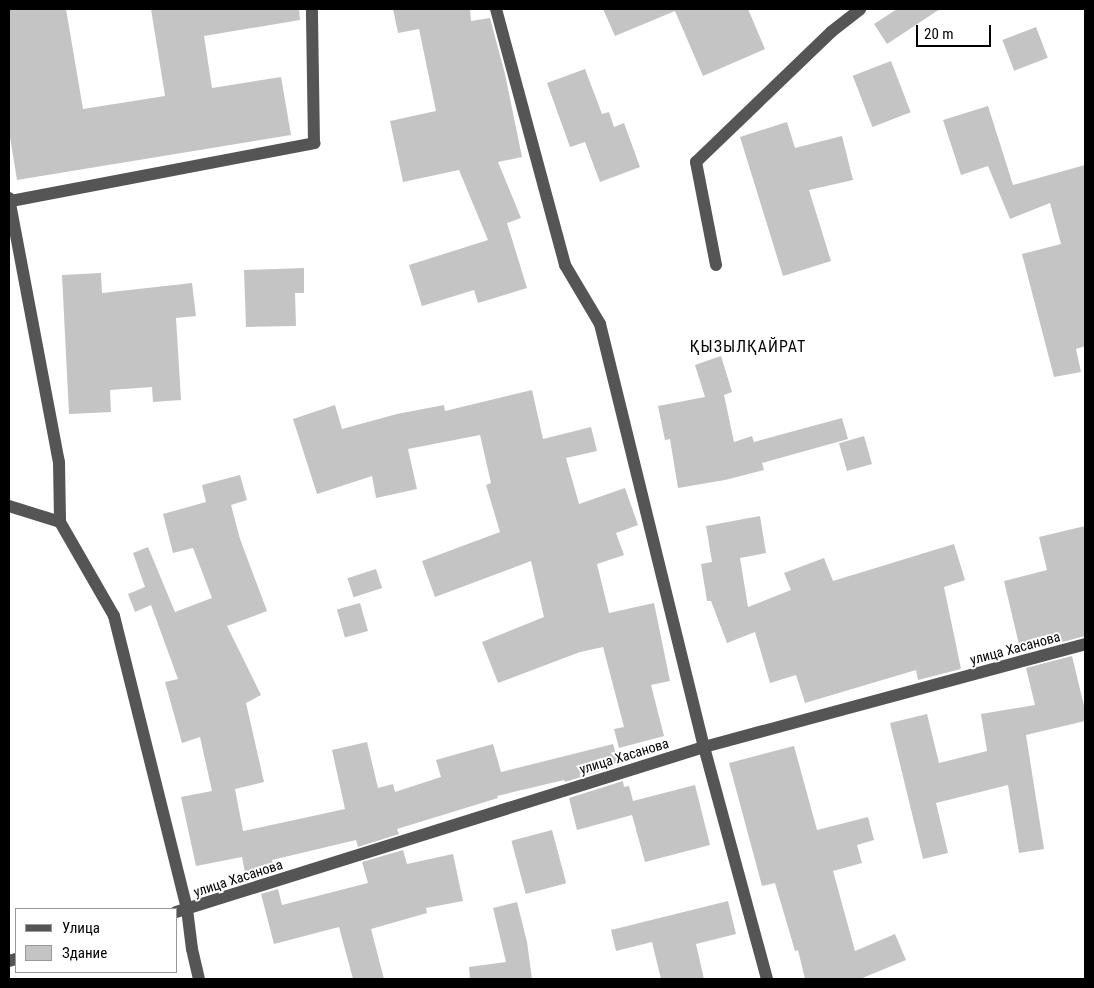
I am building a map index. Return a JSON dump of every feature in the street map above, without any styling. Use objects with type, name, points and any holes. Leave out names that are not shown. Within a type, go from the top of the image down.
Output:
[{"type":"street","points":[[199,979],[181,911],[114,616],[60,522],[59,462],[10,200],[314,143],[312,9]]},
{"type":"street","points":[[496,9],[565,265],[600,324],[704,747],[767,979]]},
{"type":"street","points":[[716,265],[696,162],[831,32],[860,9]]},
{"type":"street","points":[[9,506],[60,522]]},
{"type":"street","name":"улица Хасанова","points":[[181,911],[704,747],[1085,644]]},
{"type":"building","points":[[9,9],[66,9],[83,109],[165,96],[151,9],[299,9],[300,20],[204,36],[212,88],[281,77],[291,135],[17,180],[9,131]]},
{"type":"building","points":[[393,9],[470,9],[471,21],[490,18],[505,74],[522,157],[498,162],[521,218],[507,223],[527,288],[478,303],[474,290],[422,306],[409,265],[488,240],[459,170],[403,182],[390,121],[436,111],[419,29],[398,33]]},
{"type":"building","points":[[603,9],[748,9],[765,49],[703,76],[675,11],[615,36]]},
{"type":"building","points":[[897,9],[940,9],[887,44],[874,24]]},
{"type":"building","points":[[1036,27],[1048,58],[1014,71],[1002,40]]},
{"type":"building","points":[[891,61],[911,112],[872,127],[853,76]]},
{"type":"building","points":[[585,69],[602,114],[609,112],[614,127],[624,123],[640,167],[600,182],[585,142],[570,147],[547,83]]},
{"type":"building","points":[[988,106],[1013,185],[1085,165],[1085,346],[1076,349],[1081,372],[1054,377],[1022,254],[1061,244],[1050,203],[1010,219],[988,166],[961,175],[943,120]]},
{"type":"building","points":[[787,122],[795,148],[842,136],[853,180],[809,190],[831,261],[783,276],[740,137]]},
{"type":"building","points":[[304,268],[304,293],[295,293],[296,326],[246,327],[244,270]]},
{"type":"building","points":[[101,273],[102,293],[192,283],[196,316],[176,318],[181,400],[153,402],[152,387],[110,390],[111,412],[69,414],[62,275]]},
{"type":"building","points":[[721,356],[732,392],[724,395],[734,442],[752,436],[754,442],[842,418],[848,439],[762,463],[764,470],[725,480],[678,488],[670,439],[665,440],[658,406],[705,397],[695,365]]},
{"type":"building","points":[[532,390],[543,439],[591,427],[597,451],[566,458],[579,504],[625,488],[638,525],[616,533],[624,555],[597,564],[609,613],[654,603],[670,681],[651,685],[664,736],[619,748],[614,729],[624,727],[603,647],[580,652],[498,683],[482,642],[544,617],[531,561],[435,597],[422,561],[500,532],[486,485],[491,483],[480,435],[408,449],[417,489],[376,498],[372,476],[317,494],[293,419],[335,405],[342,429],[397,414],[444,405],[445,411]]},
{"type":"building","points":[[864,436],[872,464],[847,471],[839,443]]},
{"type":"building","points":[[240,475],[247,500],[231,505],[240,539],[267,611],[227,626],[261,695],[246,703],[264,782],[235,789],[243,831],[345,809],[332,750],[367,742],[378,788],[393,784],[395,792],[441,777],[436,760],[493,744],[501,772],[613,744],[619,765],[565,782],[564,780],[497,796],[498,798],[397,829],[399,834],[358,847],[356,840],[272,860],[275,873],[256,878],[256,876],[246,878],[242,857],[196,866],[181,797],[212,791],[200,737],[182,743],[165,682],[178,679],[151,605],[135,612],[128,594],[145,587],[133,553],[148,547],[175,612],[212,598],[193,548],[173,553],[163,514],[206,502],[202,485]]},
{"type":"building","points":[[760,516],[766,553],[740,558],[748,607],[791,590],[784,573],[824,558],[833,581],[954,544],[965,580],[944,587],[961,669],[918,680],[916,670],[805,703],[796,675],[770,683],[755,632],[727,643],[711,601],[707,601],[701,564],[712,562],[706,526]]},
{"type":"building","points":[[1085,526],[1085,636],[1021,653],[1004,581],[1047,570],[1039,537]]},
{"type":"building","points":[[376,569],[382,588],[354,597],[347,578]]},
{"type":"building","points":[[360,603],[368,631],[345,637],[337,610]]},
{"type":"building","points":[[1072,656],[1085,710],[1085,721],[1026,735],[1044,849],[1019,853],[1008,785],[936,803],[948,853],[923,859],[890,723],[927,714],[939,763],[987,751],[981,714],[1035,705],[1026,668]]},
{"type":"building","points":[[794,746],[817,830],[868,817],[874,840],[857,845],[862,863],[833,871],[855,951],[895,934],[906,960],[860,979],[805,979],[798,950],[795,951],[775,883],[762,886],[729,763]]},
{"type":"building","points":[[623,781],[624,787],[629,786],[633,801],[695,785],[710,845],[645,862],[632,815],[577,830],[569,798]]},
{"type":"building","points":[[552,830],[566,883],[526,894],[511,841]]},
{"type":"building","points":[[403,850],[407,864],[453,854],[463,901],[426,908],[427,913],[371,929],[384,979],[353,979],[339,927],[274,944],[261,894],[278,889],[282,905],[368,883],[362,862]]},
{"type":"building","points":[[728,901],[736,934],[696,944],[704,979],[661,979],[652,942],[616,951],[611,930]]},
{"type":"building","points":[[517,902],[527,942],[532,979],[470,979],[469,967],[506,962],[493,908]]},
{"type":"district","name":"ҚЫЗЫЛҚАЙРАТ","points":[[748,347]]}]
